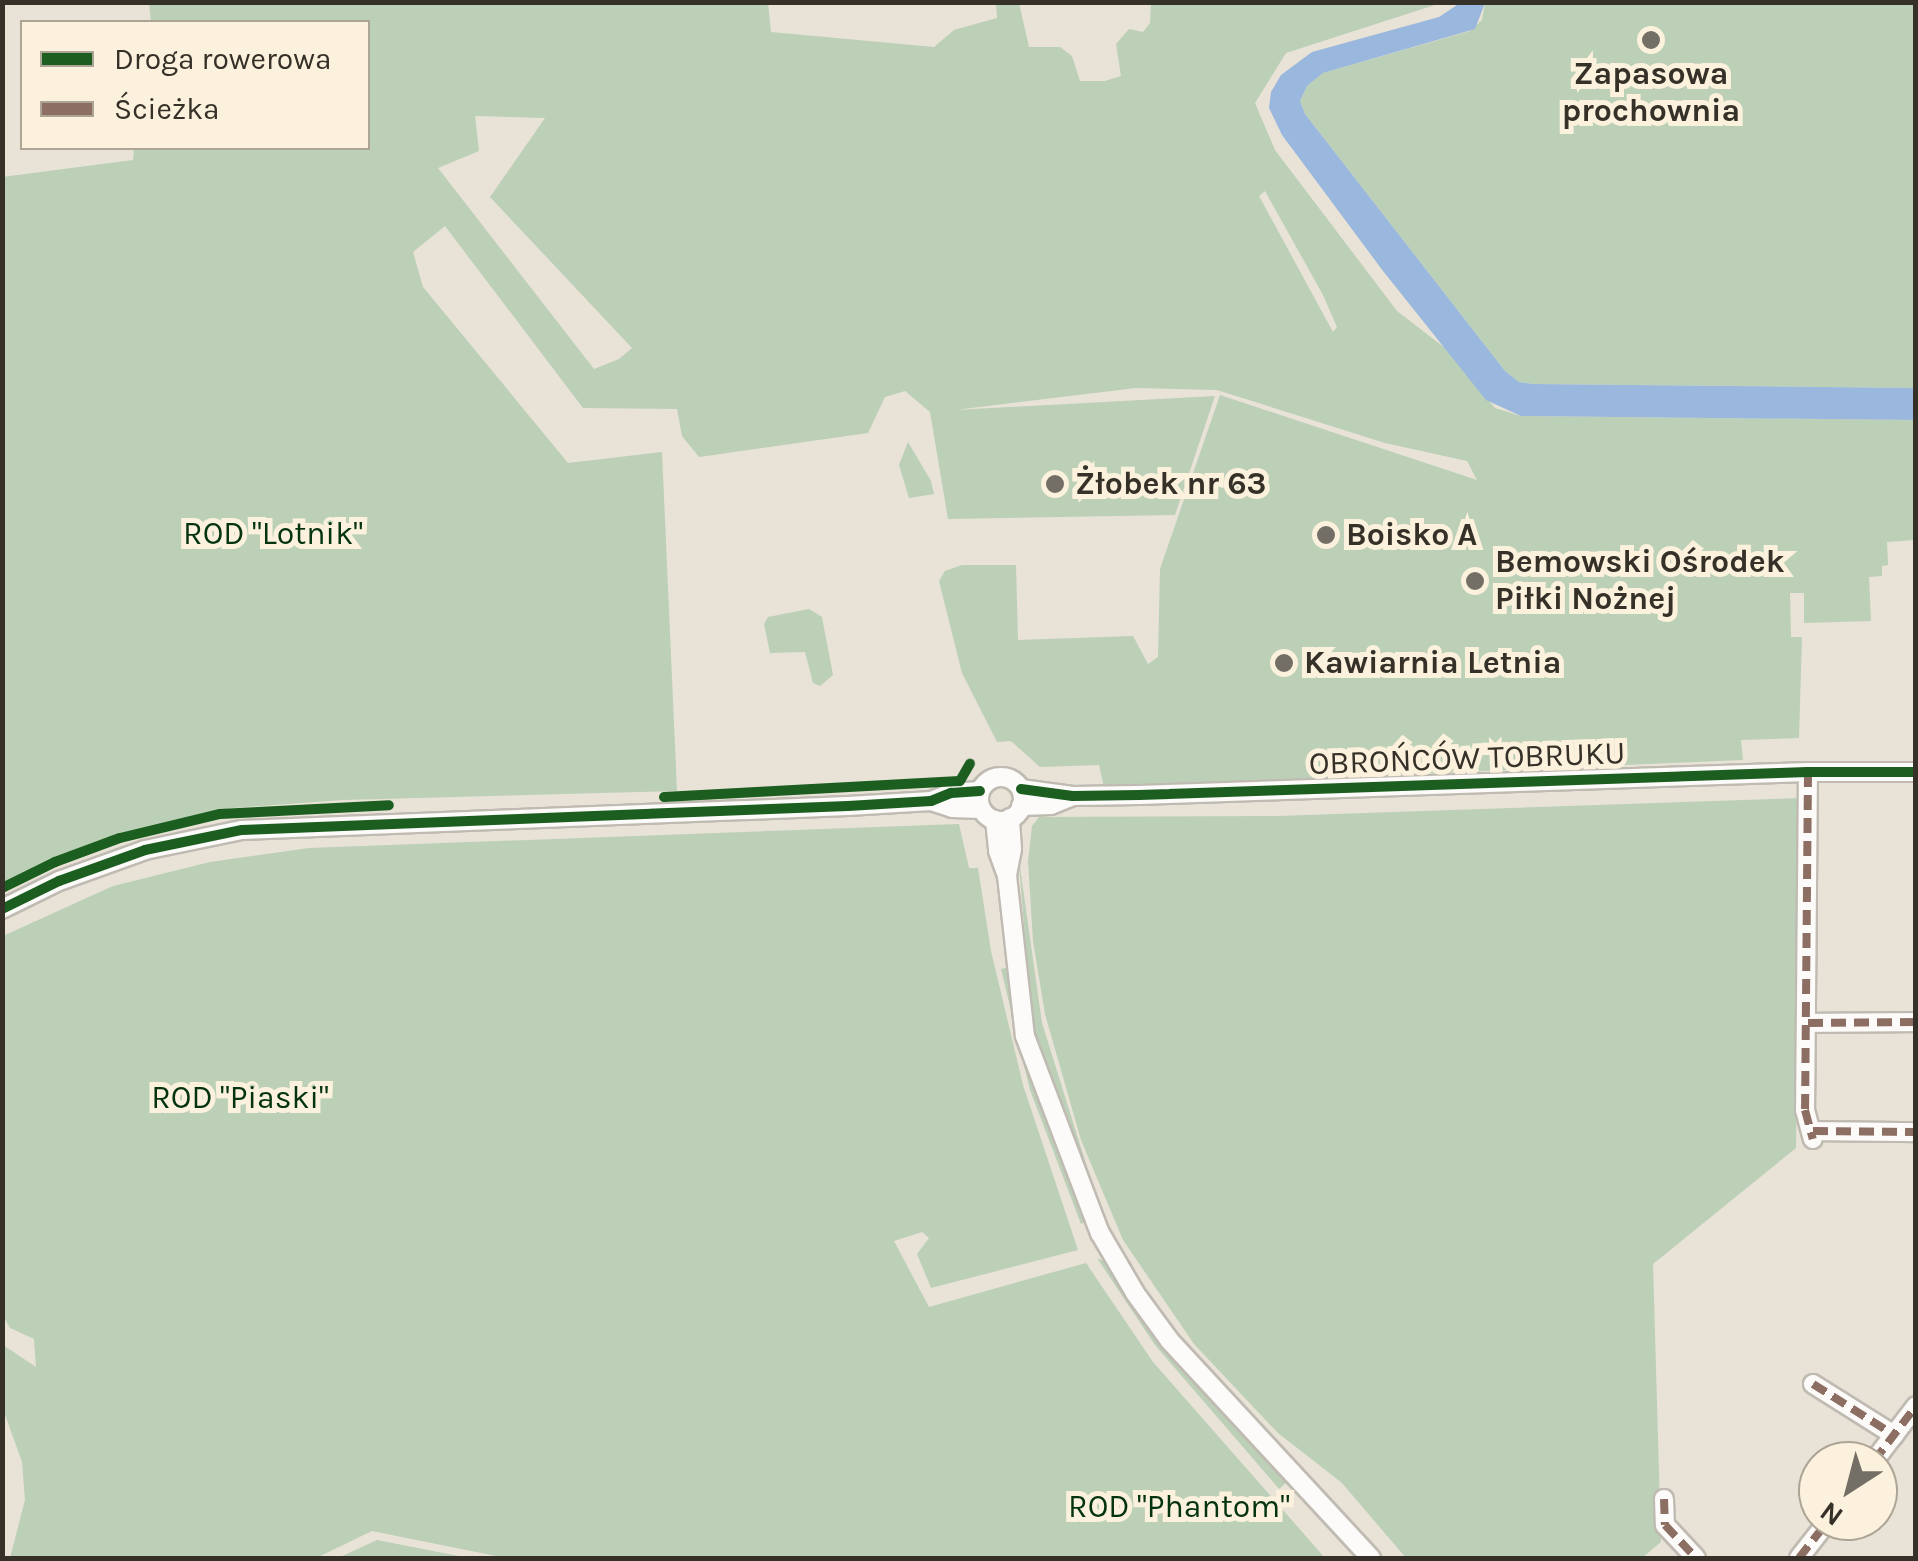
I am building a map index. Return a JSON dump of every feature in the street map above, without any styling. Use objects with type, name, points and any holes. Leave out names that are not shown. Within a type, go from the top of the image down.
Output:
[{"type":"street","name":"OBROŃCÓW TOBRUKU","points":[[2,909],[58,882],[145,850],[242,830],[931,801],[951,793],[1002,805],[1072,796],[1808,772],[1916,772]]},
{"type":"street","points":[[1808,772],[1805,1110],[1813,1135],[1916,1132]]},
{"type":"street","points":[[1002,805],[1012,849],[1007,876],[1021,1018],[1030,1055],[1108,1248],[1170,1341],[1371,1558]]},
{"type":"street","points":[[1808,1023],[1916,1022]]},
{"type":"street","points":[[1812,1384],[1894,1435]]},
{"type":"street","points":[[1889,1441],[1916,1406]]},
{"type":"street","points":[[1664,1498],[1664,1525],[1696,1558]]},
{"type":"green space","name":"ROD \"Lotnik\"","points":[[149,3],[768,3],[771,32],[934,47],[954,30],[997,18],[996,3],[1019,3],[1029,47],[1060,47],[1072,56],[1080,81],[1105,81],[1121,76],[1116,44],[1129,29],[1143,32],[1150,23],[1151,3],[1441,3],[1286,53],[1255,103],[1275,150],[1397,311],[1445,348],[1495,408],[1521,416],[1915,420],[1915,540],[1887,542],[1888,565],[1882,566],[1882,576],[1869,577],[1871,621],[1804,623],[1804,593],[1790,593],[1791,637],[1802,637],[1799,738],[1741,740],[1743,760],[1104,787],[1099,765],[1040,767],[1011,741],[997,742],[962,673],[939,581],[945,571],[962,565],[1016,565],[1018,640],[1133,636],[1148,664],[1158,657],[1160,569],[1220,395],[1477,480],[1467,461],[1385,443],[1217,390],[1136,388],[955,410],[1215,396],[1175,515],[948,519],[930,412],[905,391],[885,397],[868,433],[699,457],[682,436],[677,409],[583,408],[445,226],[413,252],[423,287],[568,463],[662,452],[677,791],[343,800],[232,808],[106,838],[3,883],[2,177],[133,160],[134,150],[370,150],[370,20],[151,20]],"holes":[[[475,116],[545,118],[490,197],[632,348],[619,359],[594,369],[438,168],[479,151]],[[1265,191],[1337,327],[1333,332],[1259,196]]]},
{"type":"green space","points":[[1485,3],[1915,3],[1915,388],[1534,384],[1519,382],[1505,371],[1305,114],[1300,101],[1307,86],[1323,73],[1470,31],[1482,20]]},
{"type":"green space","points":[[908,442],[931,481],[934,494],[909,498],[899,465]]},
{"type":"green space","points":[[809,609],[822,617],[833,675],[820,686],[813,683],[805,652],[770,653],[764,624],[768,617]]},
{"type":"green space","points":[[1801,798],[1796,1148],[1653,1264],[1661,1542],[1642,1558],[1406,1558],[1342,1483],[1278,1433],[1194,1344],[1123,1240],[1081,1140],[1045,1014],[1033,941],[1028,861],[1032,826],[1039,817],[1277,816]]},
{"type":"green space","name":"ROD \"Piaski\"","points":[[959,824],[969,868],[978,868],[991,951],[1023,1085],[1078,1250],[931,1288],[917,1254],[929,1238],[922,1232],[894,1241],[929,1307],[1086,1263],[1153,1362],[1325,1558],[506,1558],[372,1531],[316,1558],[10,1558],[25,1500],[22,1462],[3,1409],[3,1345],[36,1367],[34,1339],[10,1328],[3,1316],[3,936],[113,886],[210,862],[309,848]]},
{"type":"green space","points":[[1018,853],[1042,1023],[1102,1215],[1033,1033]]},
{"type":"green space","points":[[1009,967],[1021,1051],[1087,1221],[1081,1224],[1030,1090],[1001,969]]},
{"type":"green space","points":[[1097,1258],[1109,1264],[1167,1350],[1290,1479],[1279,1489],[1155,1345]]},
{"type":"green space","points":[[377,1540],[469,1558],[338,1558]]},
{"type":"water","points":[[1460,3],[1485,3],[1475,29],[1323,73],[1307,86],[1300,101],[1305,114],[1505,371],[1519,382],[1534,384],[1915,388],[1915,420],[1521,416],[1486,400],[1383,271],[1282,135],[1269,108],[1271,92],[1281,75],[1312,52],[1439,17]]},
{"type":"marked path","points":[[1808,772],[1805,1110],[1813,1139]]},
{"type":"marked path","points":[[1808,1023],[1916,1022]]},
{"type":"marked path","points":[[1813,1131],[1916,1132]]},
{"type":"marked path","points":[[1813,1384],[1894,1435]]},
{"type":"marked path","points":[[1889,1441],[1916,1406]]},
{"type":"marked path","points":[[1664,1499],[1665,1525],[1696,1558]]},
{"type":"marked path","points":[[1799,1558],[1812,1541]]},
{"type":"cycle path","points":[[664,797],[960,781],[970,764]]},
{"type":"cycle path","points":[[1021,789],[1073,796],[1139,795],[1808,772],[1916,772]]},
{"type":"cycle path","points":[[2,909],[59,881],[145,850],[242,830],[848,806],[931,801],[951,793],[980,791]]},
{"type":"cycle path","points":[[2,888],[55,862],[120,838],[220,814],[389,805]]},
{"type":"place","name":"Zapasowa prochownia","points":[[1651,40]]},
{"type":"place","name":"Żłobek nr 63","points":[[1055,484]]},
{"type":"place","name":"Boisko A","points":[[1326,535]]},
{"type":"place","name":"Bemowski Ośrodek Piłki Nożnej","points":[[1475,581]]},
{"type":"place","name":"Kawiarnia Letnia","points":[[1284,663]]},
{"type":"park label","name":"ROD \"Phantom\"","points":[[1179,1507]]}]
